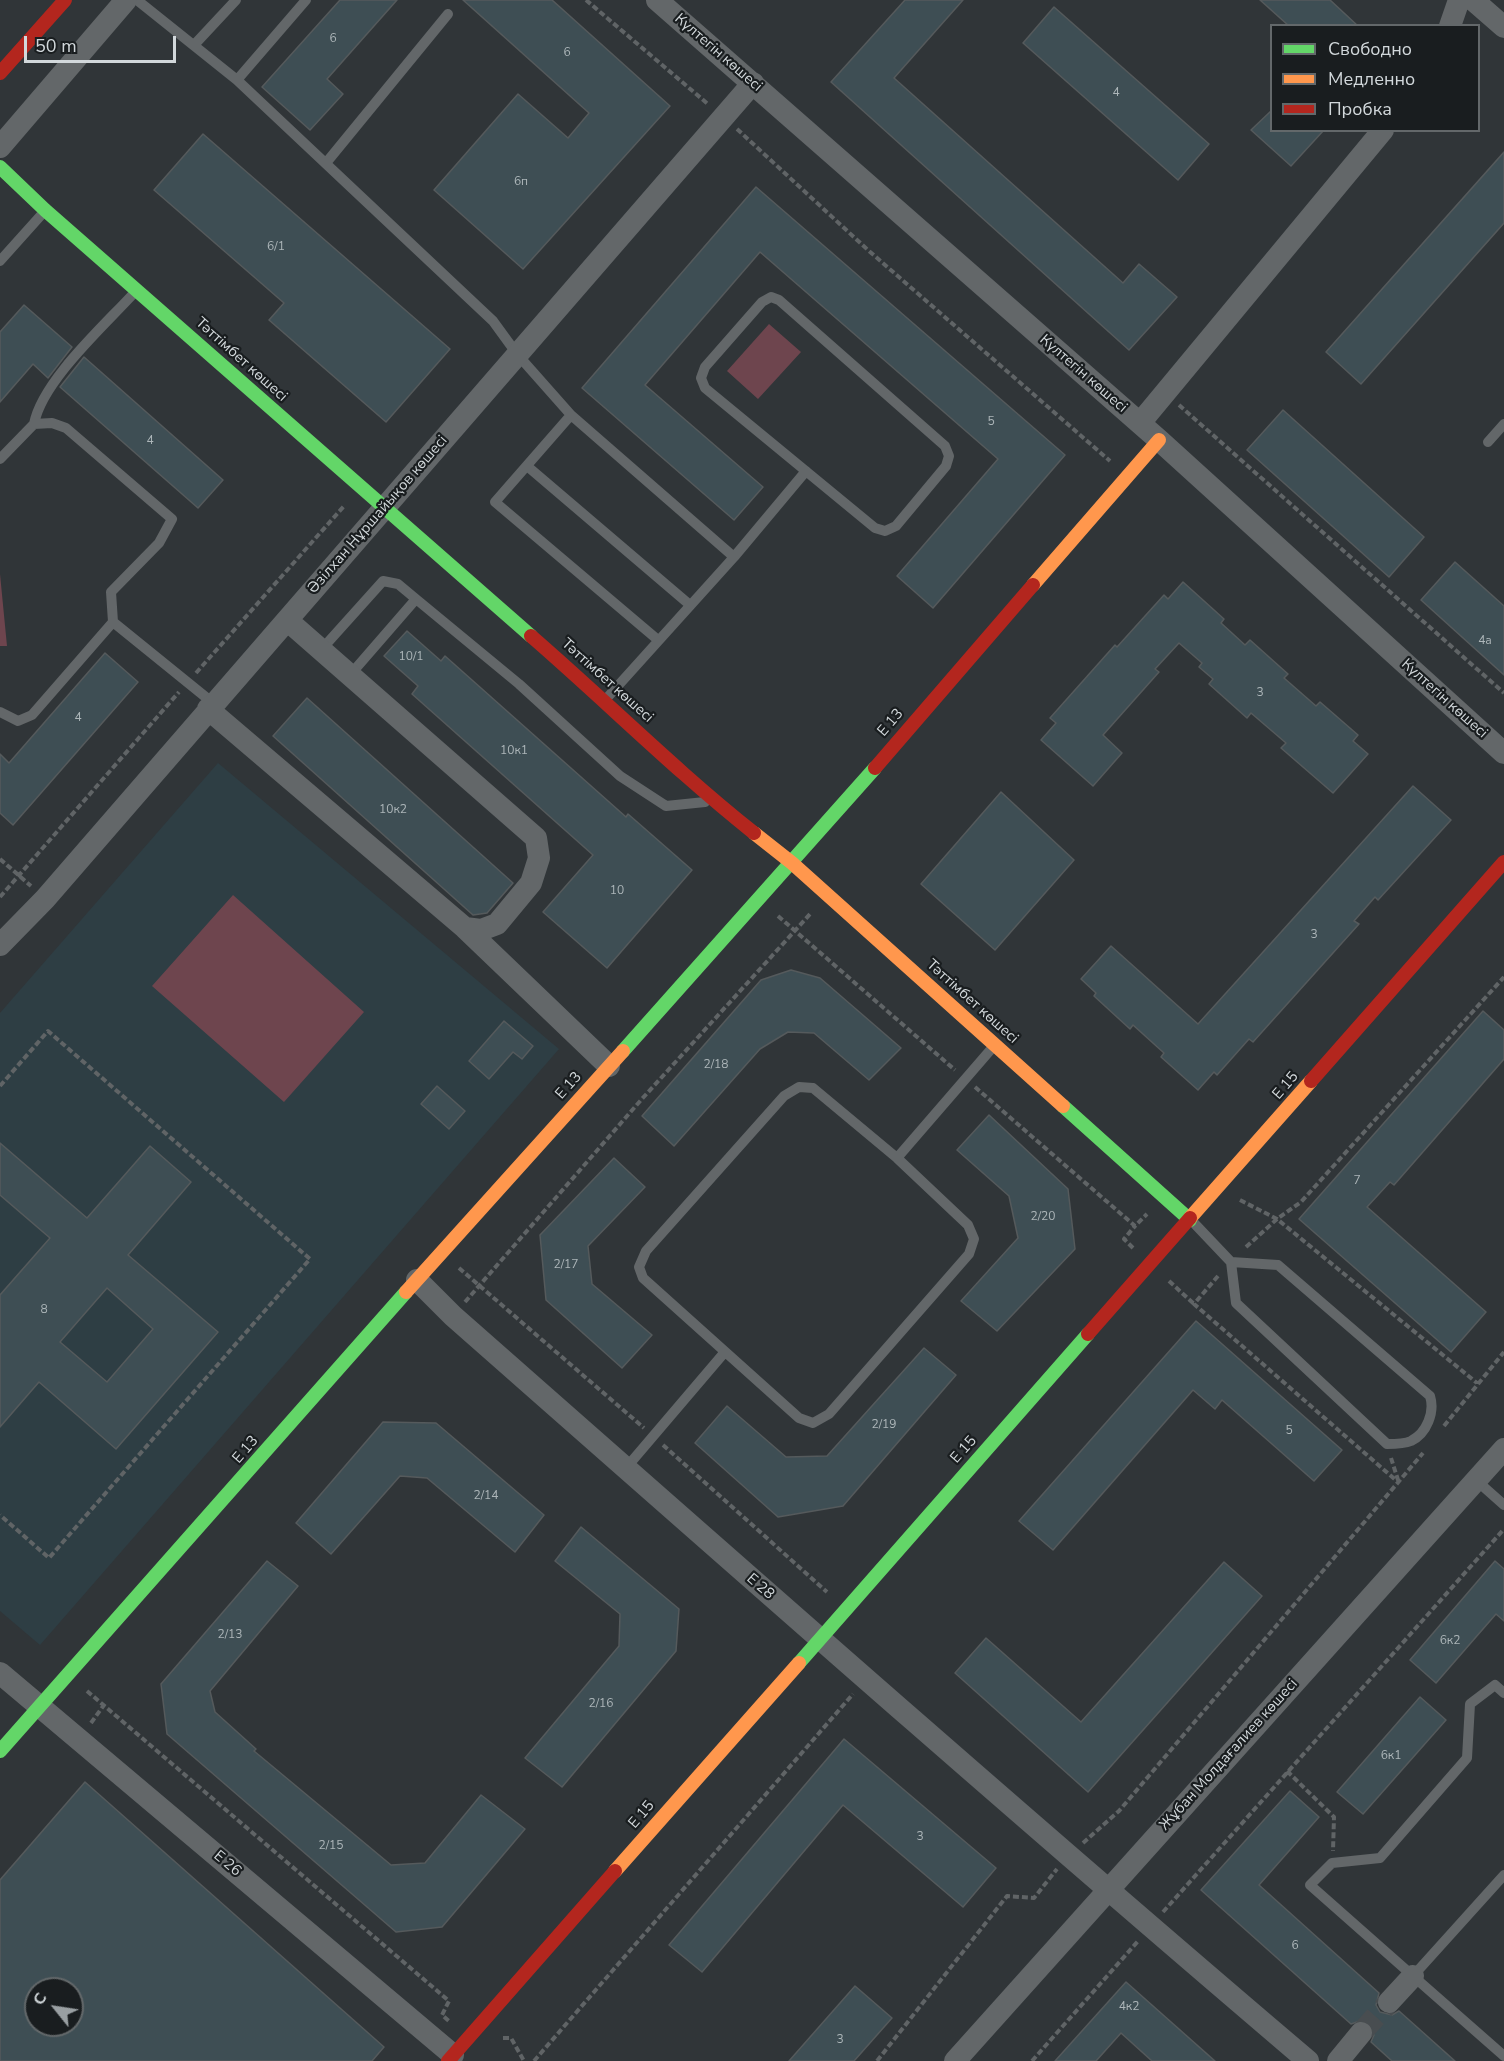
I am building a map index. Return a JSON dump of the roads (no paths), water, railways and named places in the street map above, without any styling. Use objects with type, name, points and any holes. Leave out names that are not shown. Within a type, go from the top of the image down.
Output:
[{"type":"street","points":[[0,73],[65,0]]},
{"type":"street","points":[[0,147],[126,0]]},
{"type":"street","name":"Күлтегін көшесі","points":[[657,0],[1140,423],[1504,753]]},
{"type":"street","points":[[1451,24],[1459,0]]},
{"type":"street","points":[[1473,0],[1504,27]]},
{"type":"street","name":"Әзілхан Нұршайықов көшесі","points":[[0,945],[8,919],[45,899],[753,83]]},
{"type":"street","points":[[1140,423],[1381,132]]},
{"type":"street","name":"Тәттімбет көшесі","points":[[0,167],[45,210],[383,509],[605,700],[714,801],[792,863],[1190,1220]]},
{"type":"street","name":"E 13","points":[[0,1751],[417,1280],[792,863],[1159,440]]},
{"type":"street","points":[[286,620],[536,838],[539,858],[531,883],[497,924],[481,930],[465,928]]},
{"type":"street","points":[[211,706],[465,928],[609,1066]]},
{"type":"street","name":"E 15","points":[[454,2059],[468,2037],[1504,862]]},
{"type":"street","name":"E 28","points":[[417,1280],[453,1316],[819,1639],[1107,1890],[1308,2061]]},
{"type":"street","name":"Жұбан Молдағалиев көшесі","points":[[955,2061],[1504,1449]]},
{"type":"street","name":"E 26","points":[[0,1674],[454,2059]]},
{"type":"street","points":[[1389,2002],[1413,1976]]},
{"type":"street","points":[[1338,2061],[1361,2033]]},
{"type":"lane","points":[[138,0],[237,80],[326,163],[494,321],[517,354],[571,415],[734,557]]},
{"type":"lane","points":[[195,44],[236,0]]},
{"type":"lane","points":[[237,80],[306,0]]},
{"type":"lane","points":[[326,163],[448,14]]},
{"type":"lane","points":[[0,261],[45,210]]},
{"type":"lane","points":[[0,459],[34,424],[37,410],[53,383],[137,289]]},
{"type":"lane","points":[[771,297],[779,300],[945,446],[949,456],[945,466],[896,526],[885,531],[875,528],[806,471],[705,388],[701,378],[705,367],[762,302],[771,297]]},
{"type":"lane","points":[[571,415],[495,502],[658,639]]},
{"type":"lane","points":[[0,712],[18,721],[32,715],[113,622],[111,592],[159,543],[172,519],[66,428],[52,423],[34,424]]},
{"type":"lane","points":[[1488,442],[1504,424]]},
{"type":"lane","points":[[527,466],[690,605]]},
{"type":"lane","points":[[605,700],[734,557],[806,471]]},
{"type":"lane","points":[[321,650],[383,581],[398,584],[519,684],[620,776],[666,806],[714,801]]},
{"type":"lane","points":[[350,675],[416,599]]},
{"type":"lane","points":[[113,622],[211,706]]},
{"type":"lane","points":[[897,1158],[995,1045]]},
{"type":"lane","points":[[799,1088],[813,1088],[897,1158],[968,1226],[974,1239],[969,1254],[829,1414],[813,1423],[799,1418],[724,1353],[643,1278],[639,1268],[646,1251],[784,1096],[799,1088]]},
{"type":"lane","points":[[1190,1220],[1231,1262],[1236,1304],[1387,1444],[1409,1442],[1423,1432],[1433,1407],[1430,1396],[1278,1265],[1231,1262]]},
{"type":"lane","points":[[626,1468],[724,1353]]},
{"type":"lane","points":[[1477,1480],[1504,1504]]},
{"type":"lane","points":[[1504,1694],[1495,1685],[1470,1704],[1467,1758],[1380,1858],[1332,1863],[1310,1885],[1504,2056]]},
{"type":"lane","points":[[1413,1976],[1504,1875]]},
{"type":"tunnel","points":[[1361,2033],[1389,2002]]}]
